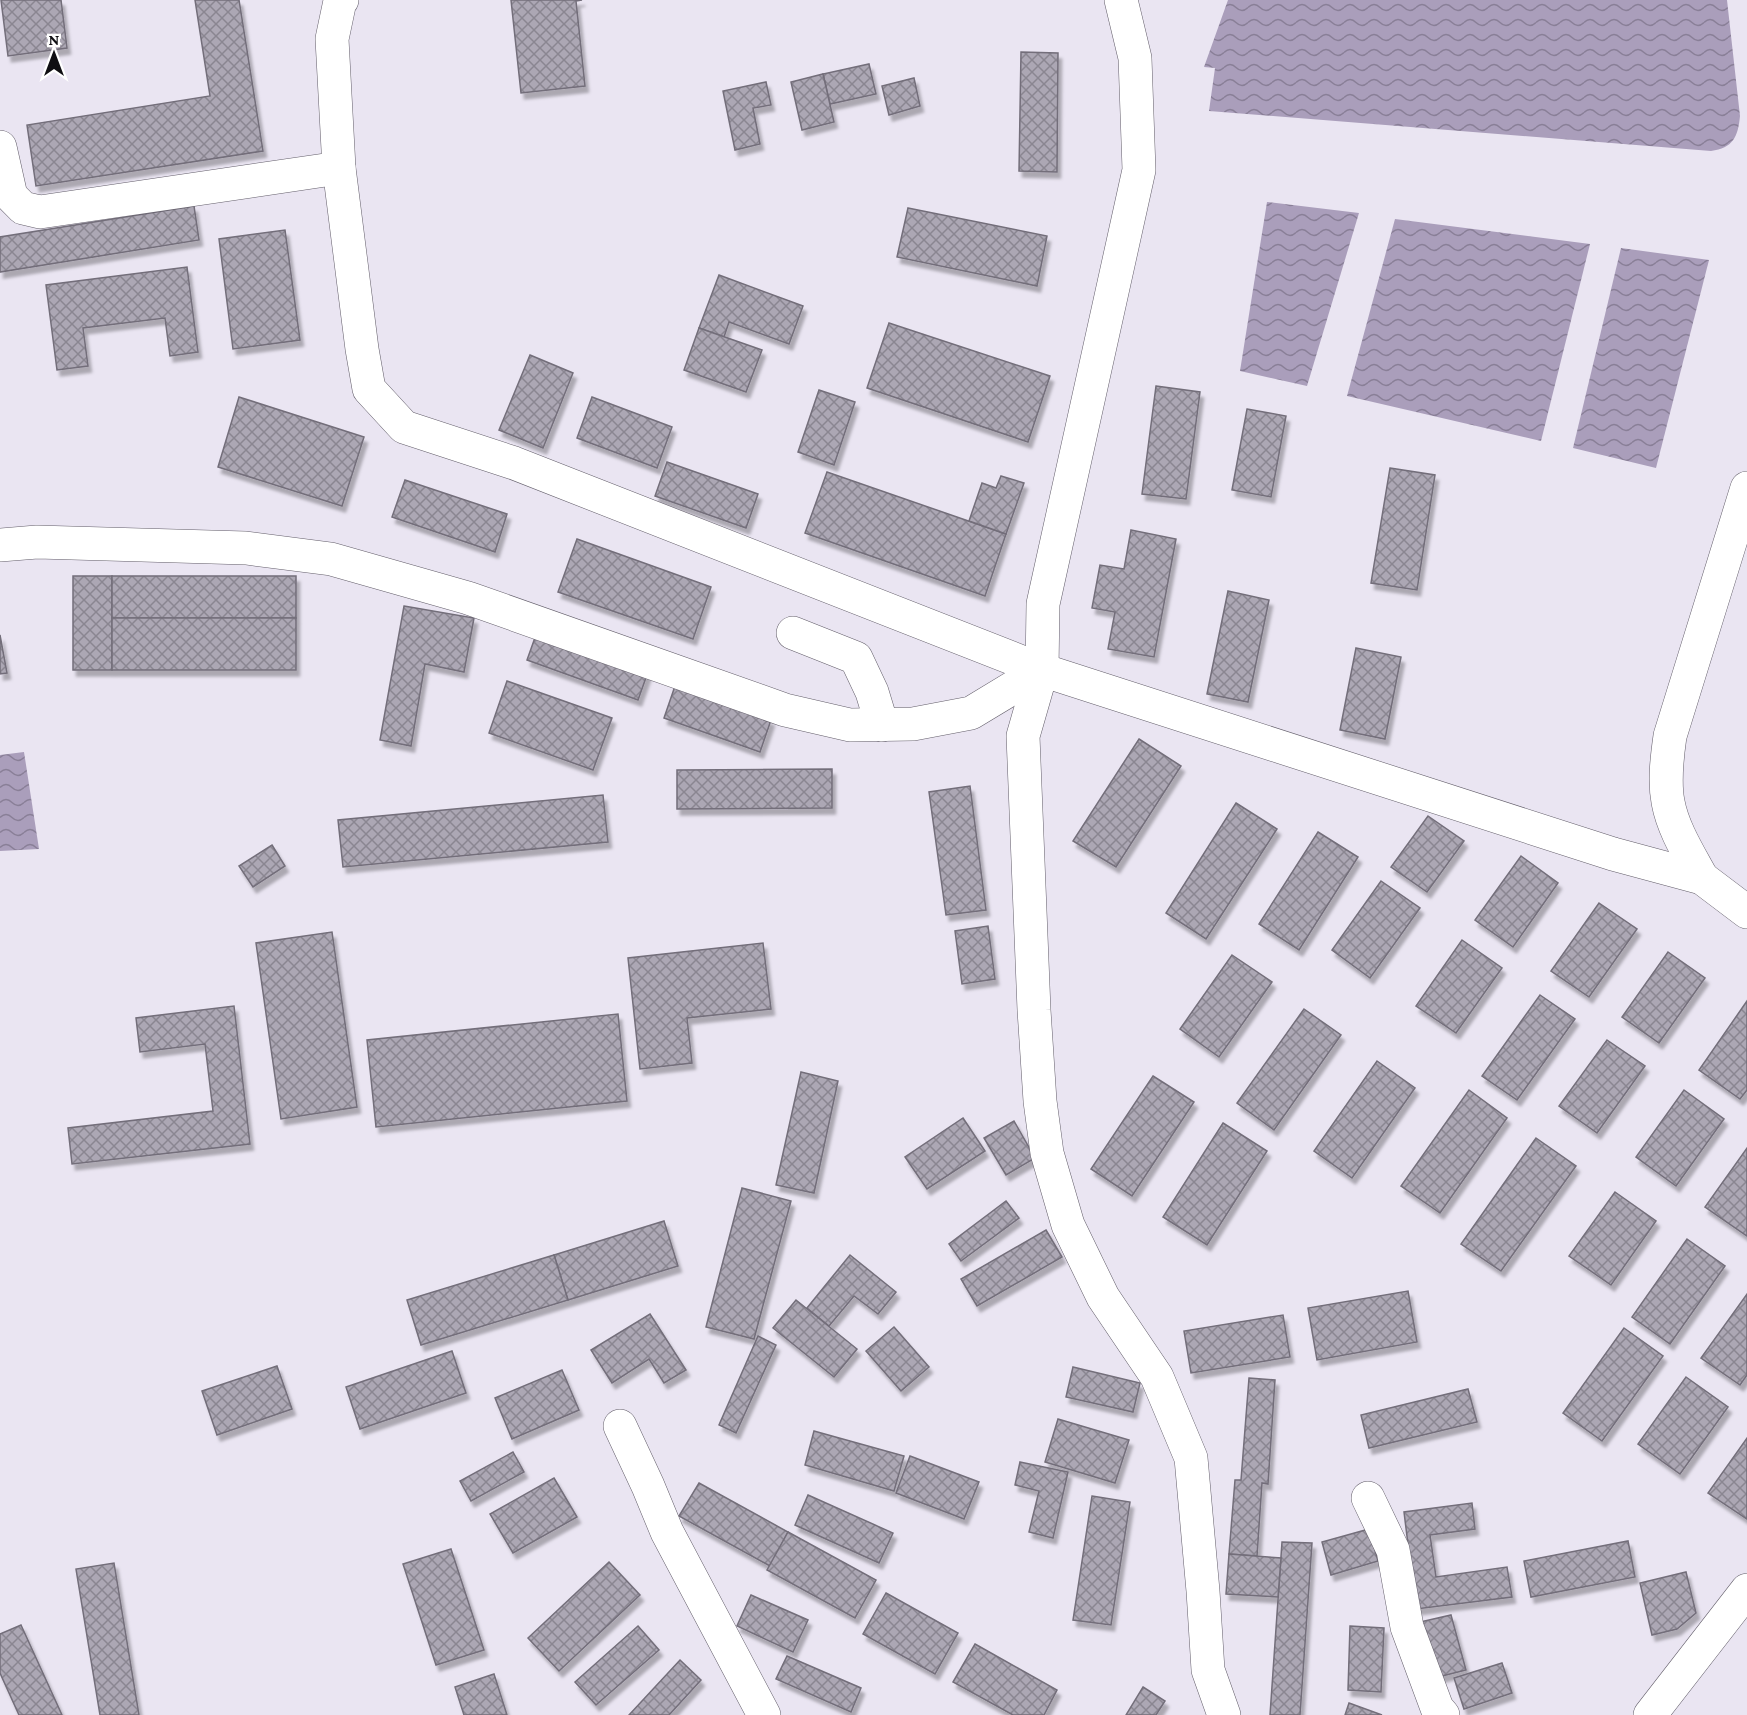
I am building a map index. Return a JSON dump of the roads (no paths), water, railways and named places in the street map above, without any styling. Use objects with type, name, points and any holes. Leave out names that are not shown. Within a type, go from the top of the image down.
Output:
[{"type":"street","points":[[342,0],[332,39],[339,168],[369,389],[404,427],[514,464],[1042,670],[1613,854],[1702,878],[1747,912]]},
{"type":"street","points":[[1143,0],[1124,15],[1135,58],[1139,170],[1043,604],[1042,670],[1023,736],[1034,1010],[1040,1101],[1047,1153],[1068,1226],[1103,1297],[1157,1377],[1191,1458],[1208,1670],[1224,1715]]},
{"type":"street","points":[[0,147],[11,196],[23,208],[39,212],[339,168]]},
{"type":"street","points":[[1702,878],[1679,834],[1668,801],[1666,767],[1670,736],[1747,488]]},
{"type":"street","points":[[0,545],[37,542],[246,548],[332,559],[468,598],[785,710],[850,725],[913,724],[971,713],[1042,670]]},
{"type":"street","points":[[793,633],[856,658],[872,692],[882,725]]},
{"type":"street","points":[[620,1426],[667,1532],[764,1715]]},
{"type":"street","points":[[1368,1498],[1393,1550],[1407,1627],[1437,1708],[1443,1715]]},
{"type":"street","points":[[1650,1715],[1747,1590]]},
{"type":"water","points":[[1228,0],[1727,0],[1740,116],[1738,130],[1729,144],[1711,151],[1209,111],[1215,68],[1204,67]]},
{"type":"water","points":[[1267,202],[1359,213],[1307,386],[1240,371]]},
{"type":"water","points":[[1395,219],[1590,244],[1541,441],[1347,396]]},
{"type":"water","points":[[1621,248],[1709,260],[1656,468],[1573,448]]},
{"type":"water","points":[[24,752],[39,849],[0,851],[0,755]]}]
